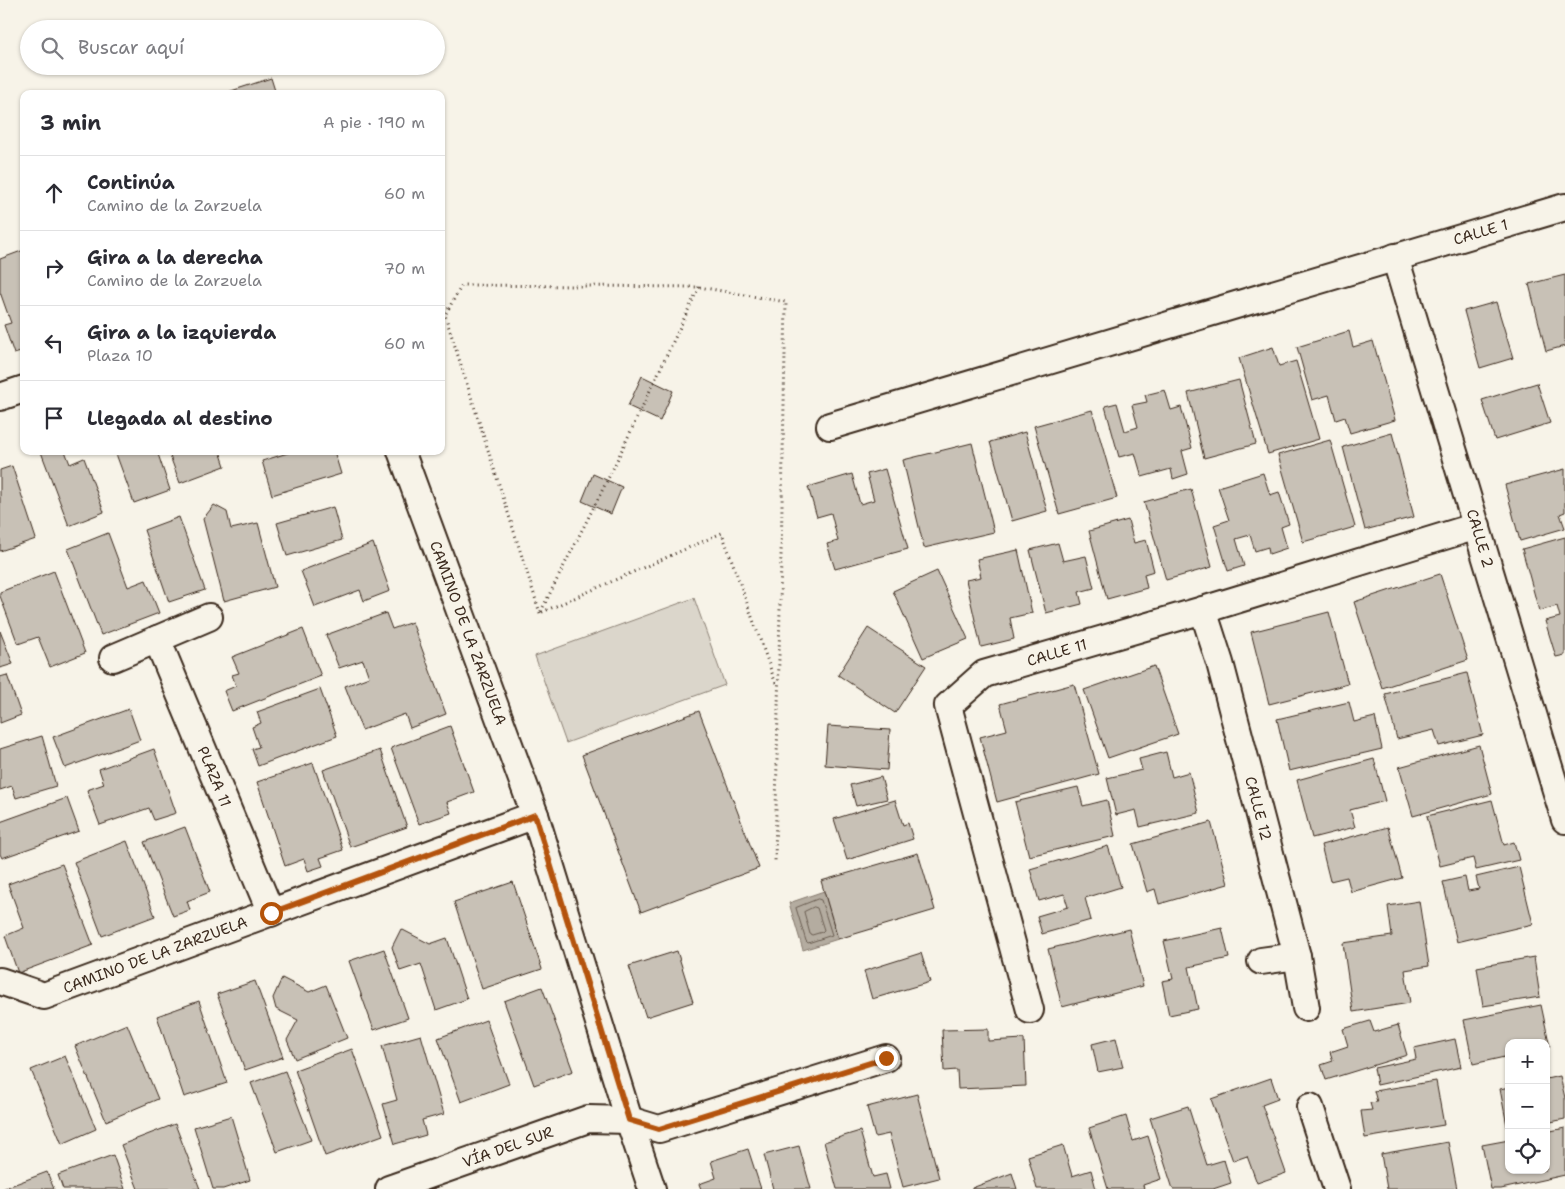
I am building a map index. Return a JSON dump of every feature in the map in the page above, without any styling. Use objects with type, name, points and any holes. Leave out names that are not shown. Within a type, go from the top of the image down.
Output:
[{"type":"street","name":"CALLE 1","points":[[830,426],[1395,256],[1565,207]]},
{"type":"street","name":"CALLE 2","points":[[1395,256],[1565,820]]},
{"type":"street","points":[[0,397],[20,390]]},
{"type":"street","name":"CAMINO DE LA ZARZUELA","points":[[402,455],[535,815],[652,1189]]},
{"type":"street","name":"CALLE 11","points":[[1030,1010],[948,706],[984,674],[1203,610],[1477,526]]},
{"type":"street","name":"CALLE 12","points":[[1203,610],[1220,663],[1297,956],[1306,1008]]},
{"type":"street","points":[[112,658],[209,617]]},
{"type":"street","name":"PLAZA 11","points":[[157,639],[271,913]]},
{"type":"street","name":"CAMINO DE LA ZARZUELA","points":[[0,981],[44,996],[535,815]]},
{"type":"street","points":[[1261,961],[1297,956]]},
{"type":"street","name":"VÍA DEL SUR","points":[[390,1189],[588,1120],[629,1120],[659,1129],[886,1058]]},
{"type":"street","points":[[1310,1107],[1337,1189]]},
{"type":"path","points":[[540,613],[445,315],[462,285],[699,287],[786,302],[775,862]]},
{"type":"path","points":[[540,613],[610,475],[699,287]]},
{"type":"path","points":[[540,613],[722,533],[778,689]]},
{"type":"shaded area","points":[[694,598],[725,685],[566,743],[535,656]]},
{"type":"water","points":[[824,891],[838,939],[803,950],[789,903]]},
{"type":"building","points":[[271,78],[275,90],[234,90]]},
{"type":"building","points":[[20,252],[20,352],[14,354],[4,325],[11,323],[0,292],[0,259]]},
{"type":"building","points":[[1565,275],[1565,346],[1546,351],[1529,284]]},
{"type":"building","points":[[1496,302],[1513,358],[1480,368],[1464,311]]},
{"type":"building","points":[[1349,331],[1353,347],[1373,341],[1395,420],[1350,433],[1345,417],[1336,420],[1329,395],[1312,400],[1297,347]]},
{"type":"building","points":[[1273,347],[1279,366],[1296,361],[1319,439],[1268,454],[1239,358]]},
{"type":"building","points":[[642,376],[673,391],[660,421],[628,406]]},
{"type":"building","points":[[1239,380],[1256,444],[1204,458],[1188,393]]},
{"type":"building","points":[[1537,383],[1550,423],[1495,440],[1482,400]]},
{"type":"building","points":[[1165,390],[1171,410],[1181,407],[1192,448],[1182,451],[1188,474],[1173,479],[1171,469],[1142,477],[1135,453],[1119,457],[1105,406],[1117,403],[1125,431],[1138,427],[1132,405],[1147,402],[1145,395]]},
{"type":"building","points":[[1092,410],[1117,498],[1059,514],[1034,426]]},
{"type":"building","points":[[1025,432],[1047,511],[1012,521],[990,442]]},
{"type":"building","points":[[1392,433],[1414,517],[1365,530],[1343,447]]},
{"type":"building","points":[[1330,440],[1355,527],[1303,542],[1278,455]]},
{"type":"building","points":[[972,443],[994,532],[924,548],[903,460]]},
{"type":"building","points":[[42,455],[67,455],[70,464],[84,458],[104,512],[69,526]]},
{"type":"building","points":[[116,455],[158,455],[170,490],[134,503]]},
{"type":"building","points":[[170,455],[221,455],[225,466],[180,483]]},
{"type":"building","points":[[281,455],[335,455],[341,474],[272,495],[262,461]]},
{"type":"building","points":[[12,466],[36,539],[0,551],[0,470]]},
{"type":"building","points":[[885,469],[908,549],[835,569],[827,544],[838,541],[831,513],[817,517],[808,487],[852,474],[860,504],[874,500],[867,474]]},
{"type":"building","points":[[1565,469],[1565,512],[1560,514],[1565,528],[1520,541],[1505,485]]},
{"type":"building","points":[[1263,473],[1270,495],[1279,492],[1289,524],[1281,527],[1287,548],[1269,554],[1268,547],[1255,551],[1250,535],[1236,539],[1244,566],[1228,571],[1214,525],[1229,520],[1218,487]]},
{"type":"building","points":[[593,474],[622,487],[611,514],[582,501]]},
{"type":"building","points":[[1191,489],[1212,567],[1166,580],[1144,502]]},
{"type":"building","points":[[214,505],[227,512],[231,529],[258,523],[275,587],[224,601],[203,519]]},
{"type":"building","points":[[333,507],[342,540],[287,556],[277,523]]},
{"type":"building","points":[[179,517],[205,590],[169,602],[144,530]]},
{"type":"building","points":[[1128,520],[1134,543],[1146,540],[1154,571],[1144,574],[1147,588],[1107,599],[1089,531]]},
{"type":"building","points":[[108,533],[128,587],[146,580],[159,613],[101,635],[68,549]]},
{"type":"building","points":[[1565,537],[1565,655],[1556,657],[1545,621],[1560,617],[1557,606],[1539,611],[1522,549]]},
{"type":"building","points":[[373,543],[390,591],[364,601],[360,590],[315,607],[301,571]]},
{"type":"building","points":[[1058,543],[1063,561],[1086,556],[1094,588],[1079,592],[1082,604],[1046,613],[1030,550]]},
{"type":"building","points":[[1018,550],[1032,613],[1010,618],[1014,639],[981,647],[966,580],[981,577],[977,559]]},
{"type":"building","points":[[54,571],[85,653],[50,667],[38,637],[18,644],[0,592]]},
{"type":"building","points":[[937,571],[968,639],[923,658],[893,591]]},
{"type":"building","points":[[1440,574],[1468,660],[1382,688],[1354,602]]},
{"type":"building","points":[[1329,612],[1348,684],[1269,704],[1251,632]]},
{"type":"building","points":[[386,613],[392,629],[412,622],[446,714],[410,728],[405,714],[362,730],[345,686],[369,677],[363,660],[339,668],[326,635]]},
{"type":"building","points":[[868,628],[926,666],[895,713],[838,675]]},
{"type":"building","points":[[303,629],[321,676],[232,711],[224,691],[236,686],[232,675],[239,673],[232,657]]},
{"type":"building","points":[[0,631],[13,664],[0,668]]},
{"type":"building","points":[[1154,666],[1178,734],[1108,758],[1084,690]]},
{"type":"building","points":[[1467,673],[1483,735],[1439,746],[1434,730],[1397,739],[1385,694]]},
{"type":"building","points":[[7,675],[21,715],[0,723],[0,677]]},
{"type":"building","points":[[1074,684],[1099,774],[997,802],[980,737],[1007,730],[1000,704]]},
{"type":"building","points":[[320,689],[337,736],[258,766],[252,749],[259,747],[252,727],[261,723],[257,712]]},
{"type":"building","points":[[1349,702],[1354,722],[1375,717],[1382,749],[1289,771],[1277,719]]},
{"type":"building","points":[[129,709],[140,740],[65,768],[53,737]]},
{"type":"building","points":[[699,711],[759,868],[641,912],[582,755]]},
{"type":"building","points":[[450,726],[474,792],[447,802],[451,813],[419,824],[391,748]]},
{"type":"building","points":[[828,726],[890,730],[887,770],[825,765]]},
{"type":"building","points":[[42,736],[56,786],[16,798],[12,786],[0,790],[0,749]]},
{"type":"building","points":[[1479,745],[1492,794],[1413,816],[1399,767]]},
{"type":"building","points":[[154,749],[176,813],[154,820],[149,808],[100,825],[87,790],[104,784],[99,769]]},
{"type":"building","points":[[380,750],[407,827],[350,847],[323,770]]},
{"type":"building","points":[[1166,752],[1172,777],[1189,772],[1199,813],[1140,827],[1136,810],[1116,815],[1107,778],[1142,770],[1139,759]]},
{"type":"building","points":[[1374,759],[1385,801],[1350,810],[1355,827],[1312,838],[1297,780]]},
{"type":"building","points":[[313,763],[343,850],[320,858],[323,866],[308,871],[304,859],[285,866],[257,782]]},
{"type":"building","points":[[881,777],[887,799],[856,806],[850,785]]},
{"type":"building","points":[[1078,787],[1083,806],[1107,800],[1115,836],[1029,856],[1015,802]]},
{"type":"building","points":[[67,798],[79,831],[2,858],[0,854],[0,822]]},
{"type":"building","points":[[895,800],[903,825],[908,823],[913,839],[847,860],[834,819]]},
{"type":"building","points":[[1492,800],[1504,845],[1514,842],[1519,860],[1476,870],[1473,858],[1440,866],[1427,816]]},
{"type":"building","points":[[1211,822],[1228,884],[1159,904],[1155,889],[1147,892],[1133,844]]},
{"type":"building","points":[[185,827],[210,892],[187,901],[190,910],[173,916],[144,842]]},
{"type":"building","points":[[1388,827],[1402,878],[1351,892],[1347,877],[1330,881],[1321,845]]},
{"type":"building","points":[[127,841],[155,916],[102,936],[74,862]]},
{"type":"building","points":[[1108,846],[1121,887],[1085,898],[1091,920],[1042,934],[1037,916],[1068,907],[1064,894],[1039,901],[1030,869]]},
{"type":"building","points":[[918,853],[935,910],[838,939],[821,881]]},
{"type":"building","points":[[62,864],[93,945],[18,973],[5,936],[24,928],[8,884]]},
{"type":"building","points":[[1519,867],[1533,924],[1457,942],[1443,882],[1465,877],[1468,891],[1479,889],[1476,877]]},
{"type":"building","points":[[513,882],[542,969],[482,989],[454,902]]},
{"type":"building","points":[[1419,901],[1429,966],[1405,970],[1410,1003],[1353,1012],[1343,943],[1392,936],[1388,906]]},
{"type":"building","points":[[1222,928],[1229,958],[1189,967],[1198,1009],[1169,1015],[1162,981],[1173,979],[1164,941]]},
{"type":"building","points":[[401,929],[430,944],[447,938],[467,999],[436,1010],[421,964],[400,971],[392,947]]},
{"type":"building","points":[[1129,929],[1143,986],[1062,1007],[1048,949]]},
{"type":"building","points":[[384,949],[408,1018],[374,1030],[349,961]]},
{"type":"building","points":[[677,951],[693,1002],[646,1017],[629,966]]},
{"type":"building","points":[[921,953],[930,982],[872,999],[864,971]]},
{"type":"building","points":[[1534,957],[1540,997],[1483,1006],[1477,967]]},
{"type":"building","points":[[282,978],[309,992],[326,985],[347,1038],[295,1059],[287,1040],[298,1020],[276,1009],[273,998]]},
{"type":"building","points":[[255,981],[283,1057],[245,1070],[217,994]]},
{"type":"building","points":[[542,987],[573,1071],[534,1085],[504,1001]]},
{"type":"building","points":[[199,1001],[227,1083],[184,1097],[157,1016]]},
{"type":"building","points":[[1541,1005],[1548,1039],[1505,1039],[1505,1057],[1473,1064],[1464,1020]]},
{"type":"building","points":[[486,1020],[509,1084],[461,1102],[438,1038]]},
{"type":"building","points":[[1370,1021],[1374,1032],[1398,1025],[1407,1055],[1326,1080],[1321,1065],[1333,1061],[1330,1052],[1348,1046],[1343,1029]]},
{"type":"building","points":[[127,1024],[158,1099],[106,1121],[75,1046]]},
{"type":"building","points":[[988,1029],[988,1041],[1024,1039],[1026,1086],[958,1089],[957,1070],[944,1071],[942,1030]]},
{"type":"building","points":[[421,1035],[444,1114],[422,1120],[426,1135],[395,1144],[383,1104],[397,1100],[382,1046]]},
{"type":"building","points":[[1116,1038],[1123,1067],[1098,1072],[1092,1044]]},
{"type":"building","points":[[1455,1039],[1461,1067],[1377,1085],[1374,1068],[1416,1059],[1414,1048]]},
{"type":"building","points":[[352,1049],[383,1135],[325,1156],[295,1070]]},
{"type":"building","points":[[65,1056],[96,1129],[62,1144],[31,1070]]},
{"type":"building","points":[[285,1071],[311,1140],[277,1152],[251,1083]]},
{"type":"building","points":[[1560,1076],[1565,1098],[1565,1119],[1550,1122],[1550,1084],[1550,1078]]},
{"type":"building","points":[[1271,1078],[1278,1099],[1262,1105],[1286,1173],[1257,1183],[1247,1156],[1233,1161],[1211,1099]]},
{"type":"building","points":[[1436,1081],[1444,1125],[1365,1138],[1361,1111],[1372,1110],[1370,1103],[1377,1102],[1374,1091]]},
{"type":"building","points":[[1505,1088],[1505,1115],[1500,1089]]},
{"type":"building","points":[[917,1094],[939,1178],[903,1187],[889,1134],[875,1137],[867,1107]]},
{"type":"building","points":[[1188,1106],[1207,1165],[1224,1160],[1231,1183],[1213,1189],[1173,1189],[1150,1118]]},
{"type":"building","points":[[231,1116],[250,1180],[223,1189],[213,1189],[194,1127]]},
{"type":"building","points":[[1126,1116],[1133,1141],[1148,1136],[1161,1179],[1143,1185],[1144,1189],[1108,1189],[1089,1128]]},
{"type":"building","points":[[175,1124],[200,1189],[138,1189],[121,1145]]},
{"type":"building","points":[[1565,1128],[1565,1175],[1501,1189],[1491,1189],[1482,1145],[1505,1141],[1505,1174],[1550,1174],[1550,1131]]},
{"type":"building","points":[[860,1131],[873,1177],[886,1174],[890,1189],[837,1189],[824,1142]]},
{"type":"building","points":[[1448,1142],[1457,1189],[1387,1189],[1381,1154]]},
{"type":"building","points":[[1063,1145],[1072,1176],[1091,1170],[1096,1189],[1037,1189],[1028,1156]]},
{"type":"building","points":[[799,1146],[811,1189],[773,1189],[764,1155]]},
{"type":"building","points":[[748,1149],[761,1189],[701,1189],[699,1184],[716,1178],[711,1161]]},
{"type":"building","points":[[113,1155],[125,1189],[63,1189],[58,1175]]},
{"type":"building","points":[[47,1172],[54,1189],[2,1189]]},
{"type":"building","points":[[1012,1173],[1017,1189],[972,1189],[972,1188]]},
{"type":"route","points":[[271,913],[535,815],[629,1120],[659,1129],[886,1058]]}]
